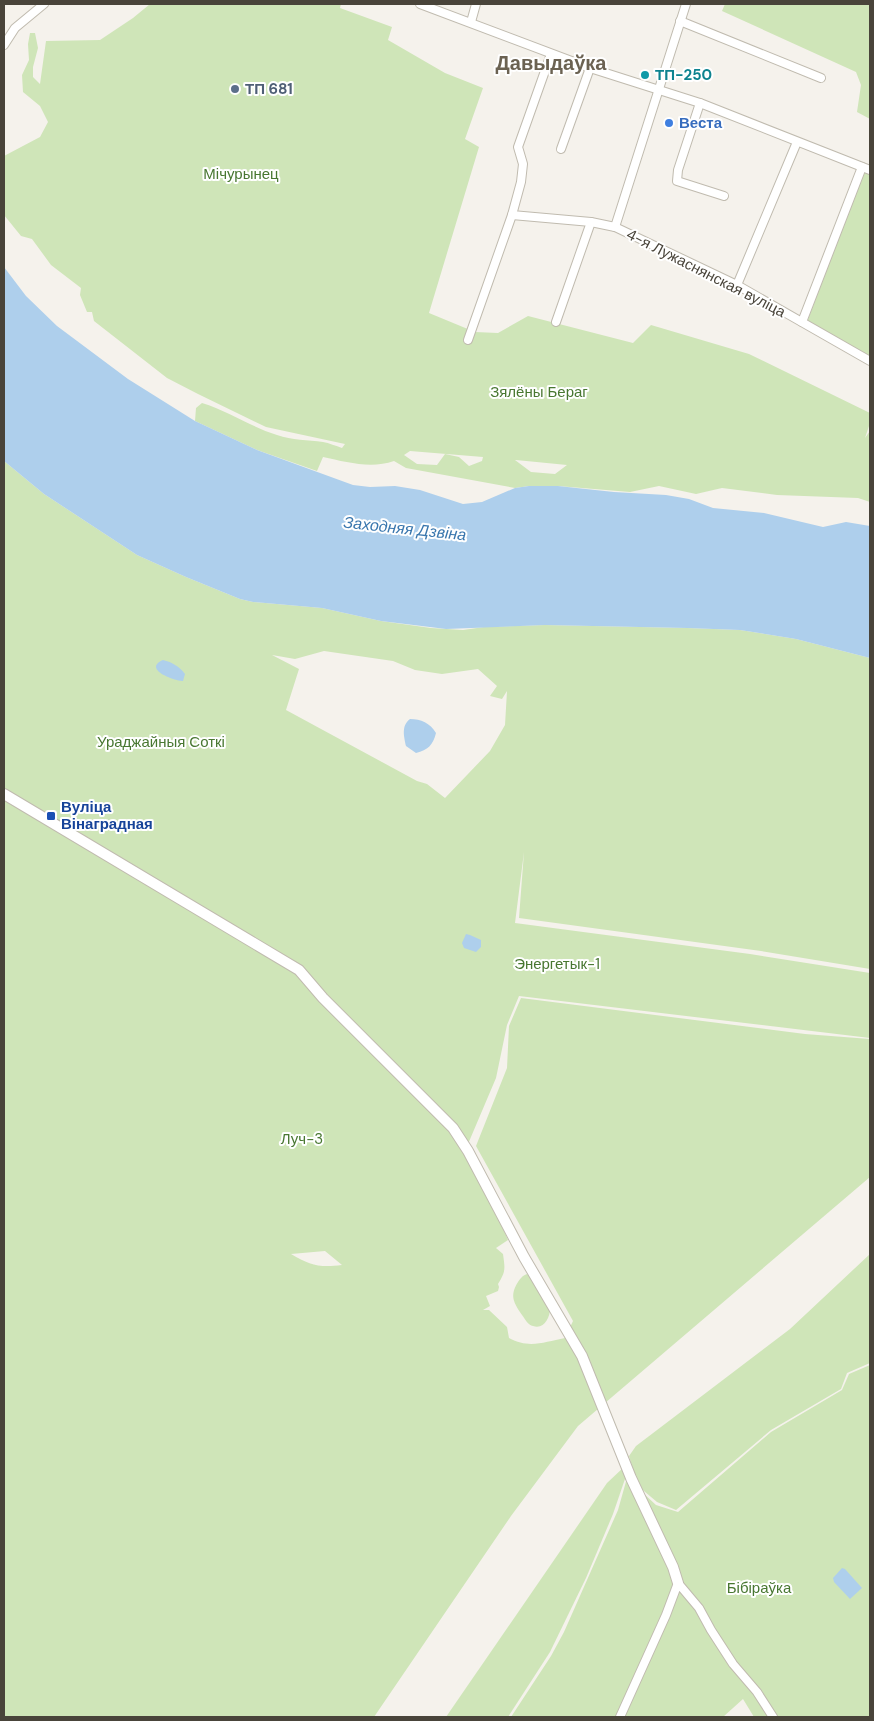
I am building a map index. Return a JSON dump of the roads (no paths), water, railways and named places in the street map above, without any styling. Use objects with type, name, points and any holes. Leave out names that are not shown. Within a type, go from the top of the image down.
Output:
[{"type":"street","points":[[4,45],[15,28],[44,4]]},
{"type":"street","points":[[420,4],[590,68],[700,103],[866,169],[802,322]]},
{"type":"street","points":[[471,22],[476,4]]},
{"type":"street","points":[[615,227],[686,4]]},
{"type":"street","points":[[680,21],[821,78]]},
{"type":"street","points":[[468,340],[512,215],[521,182],[523,164],[518,147],[551,54]]},
{"type":"street","points":[[561,149],[590,68]]},
{"type":"street","points":[[700,103],[678,170],[677,181],[724,196]]},
{"type":"street","points":[[737,285],[797,142]]},
{"type":"street","name":"4-я Лужаснянская вуліца","points":[[512,215],[591,222],[615,227],[737,285],[870,361]]},
{"type":"street","points":[[556,322],[591,222]]},
{"type":"street","points":[[4,794],[299,970],[323,998],[453,1128],[468,1151],[524,1257],[582,1356],[630,1478],[673,1566],[678,1583],[700,1608],[711,1630],[733,1664],[757,1692],[773,1717]]},
{"type":"street","points":[[620,1717],[666,1615],[678,1583]]},
{"type":"water","name":"Заходняя Дзвіна","points":[[4,267],[26,296],[57,326],[128,379],[195,421],[257,450],[353,485],[370,487],[395,486],[420,490],[463,504],[482,502],[515,488],[558,486],[666,495],[689,499],[713,508],[764,513],[823,527],[846,522],[870,526],[870,658],[796,639],[740,630],[545,625],[446,629],[381,621],[322,608],[253,602],[240,599],[137,555],[44,494],[4,461]]},
{"type":"water","points":[[163,660],[170,662],[183,671],[185,674],[183,681],[167,677],[158,671],[157,663]]},
{"type":"water","points":[[410,719],[425,722],[436,733],[429,746],[416,753],[406,746],[404,728]]},
{"type":"water","points":[[466,934],[481,940],[481,947],[476,952],[464,948],[462,943]]},
{"type":"water","points":[[842,1568],[862,1588],[850,1599],[834,1582],[833,1578]]},
{"type":"place","name":"ТП-250","points":[[645,75]]},
{"type":"place","name":"ТП 681","points":[[235,89]]},
{"type":"place","name":"Веста","points":[[669,123]]},
{"type":"place","name":"Вуліца Вінаградная","points":[[51,816]]},
{"type":"district","name":"Давыдаўка","points":[[551,63]]},
{"type":"park label","name":"Мічурынец","points":[[241,174]]},
{"type":"park label","name":"Зялёны Бераг","points":[[539,392]]},
{"type":"park label","name":"Ураджайныя Соткі","points":[[161,742]]},
{"type":"park label","name":"Энергетык-1","points":[[557,964]]},
{"type":"park label","name":"Луч-3","points":[[302,1139]]},
{"type":"park label","name":"Бібіраўка","points":[[759,1588]]}]
